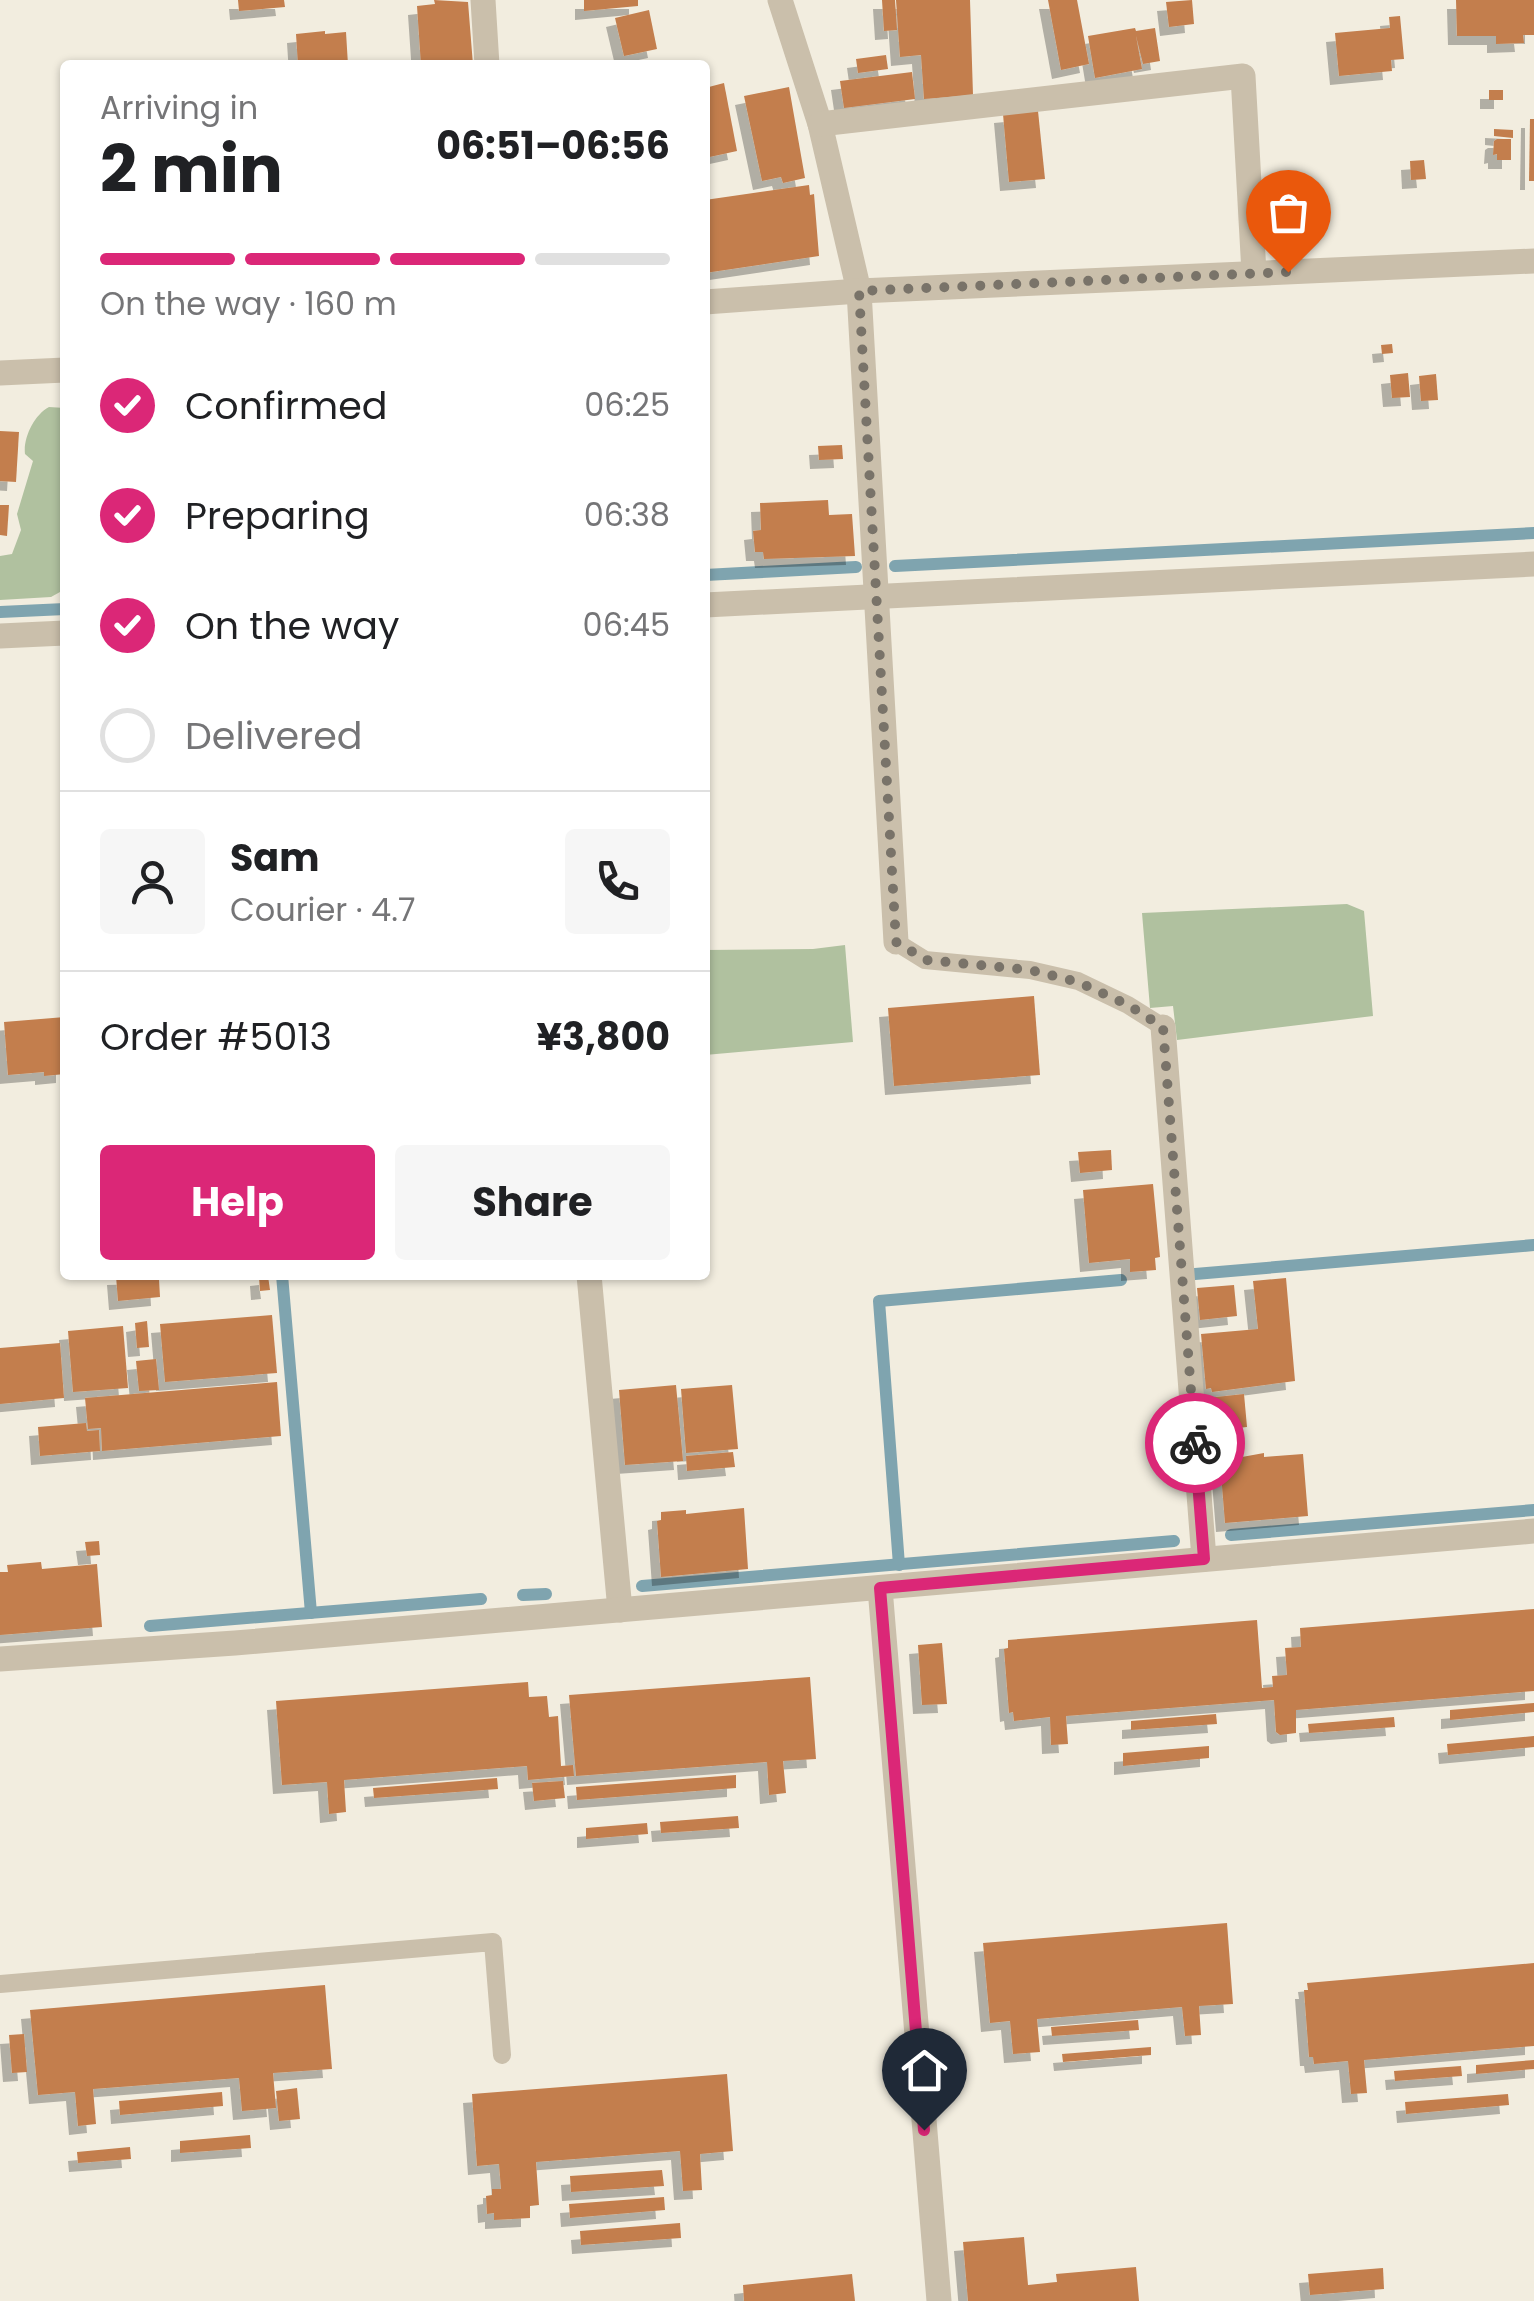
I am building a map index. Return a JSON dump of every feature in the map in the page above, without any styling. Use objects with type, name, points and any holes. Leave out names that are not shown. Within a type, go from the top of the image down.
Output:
[{"type":"street","points":[[483,0],[487,60]]},
{"type":"street","points":[[780,0],[820,124],[859,291],[896,942]]},
{"type":"street","points":[[820,124],[1243,76],[1254,273]]},
{"type":"street","points":[[710,302],[859,291],[1534,261]]},
{"type":"street","points":[[0,373],[60,370]]},
{"type":"street","points":[[710,605],[1534,564]]},
{"type":"street","points":[[0,636],[60,633]]},
{"type":"street","points":[[1163,1027],[1204,1559]]},
{"type":"street","points":[[589,1280],[620,1610]]},
{"type":"street","points":[[0,1660],[1534,1531]]},
{"type":"street","points":[[880,1588],[938,2301]]},
{"type":"lane","points":[[896,942],[926,960],[1030,970],[1078,982],[1128,1005],[1163,1027]]},
{"type":"lane","points":[[0,1984],[493,1942],[502,2055]]},
{"type":"green space","points":[[60,408],[60,592],[51,597],[0,600],[0,556],[12,554],[21,530],[17,514],[33,461],[25,454],[26,441],[34,421],[44,411]]},
{"type":"green space","points":[[1347,904],[1364,911],[1373,1016],[1177,1040],[1173,1006],[1150,1008],[1142,913]]},
{"type":"green space","points":[[845,945],[853,1042],[710,1055],[710,950]]},
{"type":"building","points":[[238,0],[284,0],[285,7],[239,11]]},
{"type":"building","points":[[434,0],[468,2],[473,60],[421,60],[417,6],[435,4]]},
{"type":"building","points":[[584,0],[638,0],[638,6],[584,11]]},
{"type":"building","points":[[882,0],[895,0],[897,30],[884,31]]},
{"type":"building","points":[[896,0],[970,0],[973,95],[924,99],[921,55],[900,57]]},
{"type":"building","points":[[1048,0],[1077,0],[1089,64],[1061,70]]},
{"type":"building","points":[[1192,0],[1194,24],[1169,27],[1166,2]]},
{"type":"building","points":[[1456,0],[1534,0],[1534,35],[1523,35],[1524,43],[1496,44],[1496,36],[1457,36]]},
{"type":"building","points":[[649,10],[657,49],[624,56],[615,18]]},
{"type":"building","points":[[1400,16],[1404,59],[1391,60],[1392,71],[1339,76],[1335,33],[1390,28],[1389,17]]},
{"type":"building","points":[[1155,28],[1160,61],[1143,64],[1136,36],[1142,69],[1095,78],[1088,36]]},
{"type":"building","points":[[346,32],[348,60],[298,60],[296,34]]},
{"type":"building","points":[[886,55],[888,69],[858,73],[856,59]]},
{"type":"building","points":[[912,72],[915,99],[844,108],[840,81]]},
{"type":"building","points":[[724,83],[737,151],[710,157],[710,87]]},
{"type":"building","points":[[789,87],[805,178],[783,183],[781,177],[762,181],[744,96]]},
{"type":"building","points":[[1489,90],[1503,90],[1503,100],[1489,100]]},
{"type":"building","points":[[1038,111],[1045,179],[1009,182],[1003,114]]},
{"type":"building","points":[[1530,119],[1534,119],[1534,181],[1529,181]]},
{"type":"building","points":[[1494,129],[1513,130],[1513,138],[1494,136]]},
{"type":"building","points":[[1497,139],[1511,139],[1511,160],[1497,160],[1497,154],[1493,155]]},
{"type":"building","points":[[1424,160],[1426,179],[1411,180],[1410,161]]},
{"type":"building","points":[[809,185],[810,195],[814,194],[819,256],[710,272],[710,199]]},
{"type":"building","points":[[1392,344],[1393,353],[1382,354],[1381,345]]},
{"type":"building","points":[[1408,373],[1410,397],[1392,398],[1390,375]]},
{"type":"building","points":[[1436,374],[1438,400],[1421,401],[1419,376]]},
{"type":"building","points":[[0,431],[19,432],[16,482],[0,481]]},
{"type":"building","points":[[842,445],[843,459],[819,460],[818,446]]},
{"type":"building","points":[[828,500],[829,515],[852,514],[855,556],[764,559],[763,552],[755,552],[753,531],[761,530],[760,503]]},
{"type":"building","points":[[0,505],[9,505],[7,536],[0,535]]},
{"type":"building","points":[[1034,996],[1040,1075],[894,1086],[888,1008]]},
{"type":"building","points":[[60,1017],[60,1074],[8,1075],[4,1022]]},
{"type":"building","points":[[1111,1150],[1112,1170],[1080,1173],[1078,1152]]},
{"type":"building","points":[[1153,1184],[1160,1257],[1155,1258],[1156,1270],[1130,1272],[1130,1259],[1089,1263],[1083,1190]]},
{"type":"building","points":[[1286,1278],[1295,1381],[1212,1392],[1211,1388],[1206,1389],[1201,1334],[1258,1329],[1253,1281]]},
{"type":"building","points":[[116,1280],[159,1280],[160,1297],[118,1301]]},
{"type":"building","points":[[259,1280],[269,1280],[270,1290],[260,1291]]},
{"type":"building","points":[[1234,1285],[1237,1316],[1200,1320],[1197,1288]]},
{"type":"building","points":[[272,1315],[277,1373],[165,1382],[160,1324]]},
{"type":"building","points":[[147,1321],[149,1347],[137,1348],[135,1323]]},
{"type":"building","points":[[123,1326],[128,1388],[73,1392],[68,1331]]},
{"type":"building","points":[[60,1343],[64,1398],[0,1404],[0,1348]]},
{"type":"building","points":[[156,1359],[159,1390],[139,1391],[136,1361]]},
{"type":"building","points":[[277,1382],[281,1436],[102,1451],[101,1428],[88,1429],[85,1398]]},
{"type":"building","points":[[676,1385],[683,1461],[625,1465],[619,1390]]},
{"type":"building","points":[[732,1385],[738,1449],[686,1453],[681,1389]]},
{"type":"building","points":[[1244,1394],[1247,1427],[1210,1431],[1207,1398]]},
{"type":"building","points":[[86,1423],[87,1431],[99,1430],[100,1451],[40,1456],[38,1427]]},
{"type":"building","points":[[733,1452],[735,1467],[687,1471],[686,1456]]},
{"type":"building","points":[[1264,1453],[1264,1457],[1303,1454],[1308,1516],[1225,1523],[1220,1461]]},
{"type":"building","points":[[744,1508],[748,1569],[661,1577],[657,1521],[661,1520],[661,1512],[686,1510],[686,1514]]},
{"type":"building","points":[[99,1541],[100,1555],[87,1556],[85,1542]]},
{"type":"building","points":[[41,1562],[42,1569],[97,1564],[102,1627],[0,1635],[0,1572],[8,1572],[7,1565]]},
{"type":"building","points":[[1534,1609],[1534,1691],[1296,1710],[1296,1733],[1280,1735],[1276,1732],[1274,1700],[1066,1716],[1068,1744],[1051,1745],[1050,1717],[1014,1721],[1013,1712],[1009,1713],[1004,1649],[1008,1648],[1008,1640],[1257,1620],[1262,1688],[1273,1687],[1272,1676],[1287,1675],[1285,1648],[1301,1647],[1300,1628]]},
{"type":"building","points":[[942,1643],[947,1704],[922,1705],[918,1645]]},
{"type":"building","points":[[810,1677],[816,1759],[783,1761],[786,1793],[769,1795],[767,1762],[576,1776],[569,1695]]},
{"type":"building","points":[[528,1682],[529,1697],[547,1696],[549,1717],[558,1716],[561,1766],[573,1765],[574,1776],[528,1780],[527,1766],[344,1780],[346,1812],[329,1814],[327,1782],[282,1785],[276,1701]]},
{"type":"building","points":[[1534,1703],[1534,1712],[1450,1720],[1450,1710]]},
{"type":"building","points":[[1216,1714],[1217,1724],[1131,1730],[1131,1721]]},
{"type":"building","points":[[1394,1717],[1395,1727],[1309,1733],[1308,1724]]},
{"type":"building","points":[[1534,1736],[1534,1747],[1448,1755],[1447,1744]]},
{"type":"building","points":[[1209,1746],[1209,1758],[1123,1766],[1123,1753]]},
{"type":"building","points":[[736,1775],[736,1788],[577,1800],[576,1787]]},
{"type":"building","points":[[497,1778],[498,1789],[374,1798],[373,1788]]},
{"type":"building","points":[[563,1781],[565,1798],[534,1801],[532,1783]]},
{"type":"building","points":[[738,1816],[739,1828],[661,1833],[660,1822]]},
{"type":"building","points":[[647,1823],[648,1834],[586,1839],[586,1828]]},
{"type":"building","points":[[1227,1923],[1233,2004],[1199,2006],[1201,2035],[1185,2036],[1182,2007],[1037,2019],[1040,2052],[1013,2054],[1010,2021],[990,2023],[983,1943]]},
{"type":"building","points":[[1534,1963],[1534,2046],[1364,2060],[1367,2093],[1351,2094],[1348,2061],[1314,2064],[1313,2057],[1309,2057],[1304,1990],[1308,1990],[1307,1983]]},
{"type":"building","points":[[325,1985],[332,2069],[273,2073],[276,2108],[242,2111],[239,2078],[93,2089],[96,2124],[78,2126],[75,2092],[38,2095],[30,2010]]},
{"type":"building","points":[[1138,2020],[1139,2030],[1052,2036],[1051,2027]]},
{"type":"building","points":[[24,2034],[27,2072],[12,2073],[9,2035]]},
{"type":"building","points":[[1151,2047],[1151,2055],[1063,2062],[1062,2054]]},
{"type":"building","points":[[1534,2060],[1534,2069],[1476,2074],[1476,2065]]},
{"type":"building","points":[[1461,2066],[1462,2076],[1395,2081],[1394,2071]]},
{"type":"building","points":[[727,2074],[733,2151],[700,2154],[702,2190],[683,2191],[680,2151],[536,2162],[539,2205],[530,2206],[530,2218],[494,2220],[494,2213],[487,2214],[486,2196],[492,2195],[492,2189],[501,2189],[499,2164],[477,2166],[472,2094]]},
{"type":"building","points":[[297,2088],[300,2119],[279,2121],[276,2091]]},
{"type":"building","points":[[222,2092],[223,2106],[120,2115],[119,2101]]},
{"type":"building","points":[[1508,2094],[1509,2105],[1406,2114],[1405,2102]]},
{"type":"building","points":[[250,2135],[251,2148],[180,2153],[180,2141]]},
{"type":"building","points":[[130,2147],[131,2159],[78,2163],[77,2152]]},
{"type":"building","points":[[662,2170],[664,2186],[571,2192],[570,2176]]},
{"type":"building","points":[[664,2197],[665,2210],[570,2218],[569,2204]]},
{"type":"building","points":[[680,2223],[681,2238],[581,2245],[580,2231]]},
{"type":"building","points":[[1024,2237],[1028,2285],[1057,2282],[1056,2274],[1136,2267],[1139,2301],[968,2301],[963,2242]]},
{"type":"building","points":[[1383,2268],[1384,2289],[1310,2295],[1308,2274]]},
{"type":"building","points":[[852,2274],[855,2301],[744,2301],[743,2285]]},
{"type":"waterway","points":[[895,566],[1534,533]]},
{"type":"waterway","points":[[710,575],[856,567]]},
{"type":"waterway","points":[[0,612],[60,609]]},
{"type":"waterway","points":[[1195,1274],[1534,1245]]},
{"type":"waterway","points":[[282,1280],[311,1613]]},
{"type":"waterway","points":[[899,1565],[879,1301],[1121,1280]]},
{"type":"waterway","points":[[1231,1535],[1534,1510]]},
{"type":"waterway","points":[[642,1586],[1174,1541]]},
{"type":"waterway","points":[[523,1595],[546,1594]]},
{"type":"waterway","points":[[150,1626],[481,1599]]},
{"type":"way so far","points":[[1195,1443],[1163,1027],[1128,1005],[1078,982],[1030,970],[926,960],[896,942],[859,291],[1288,272]]},
{"type":"route","points":[[924,2130],[880,1588],[1204,1559],[1195,1443]]}]
